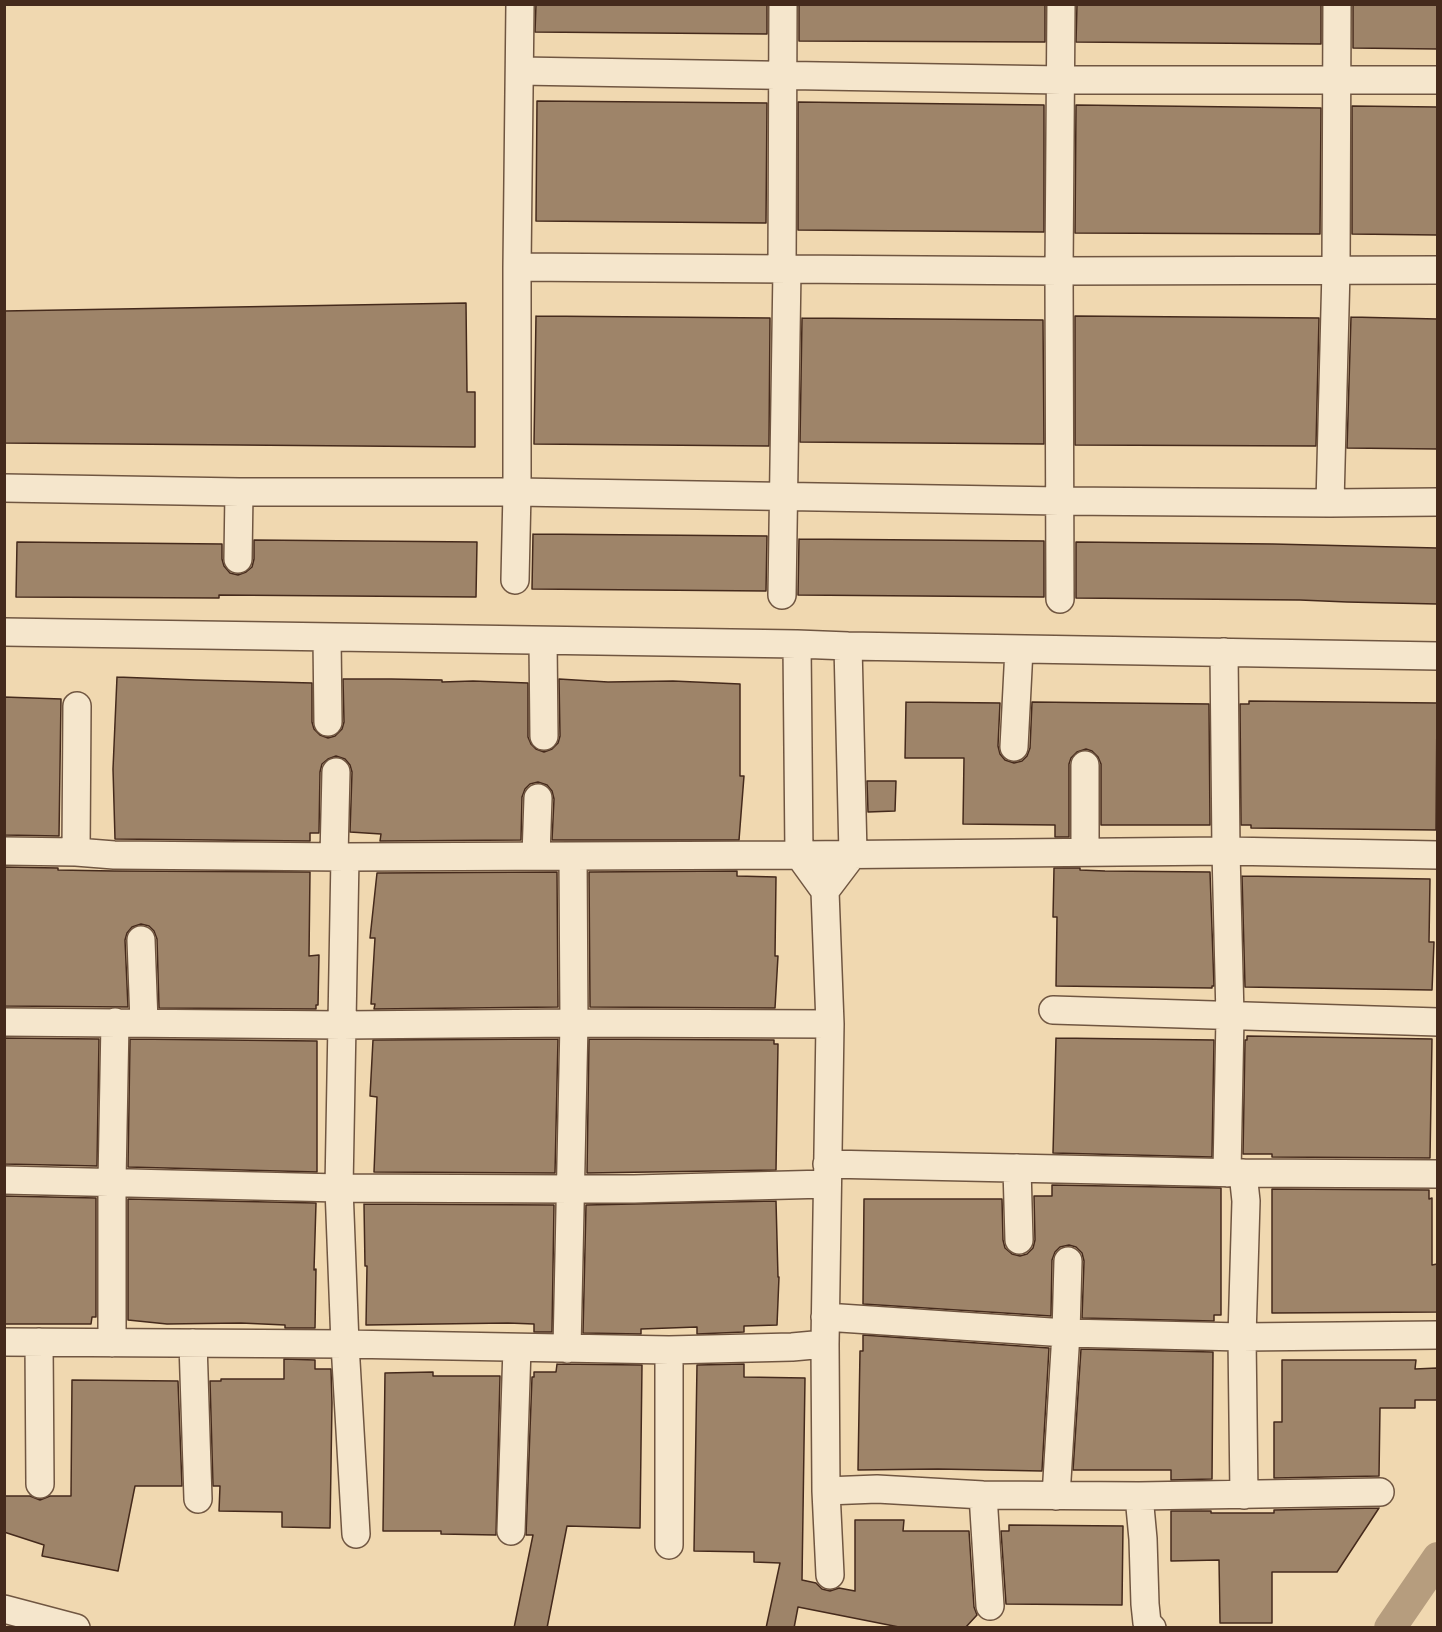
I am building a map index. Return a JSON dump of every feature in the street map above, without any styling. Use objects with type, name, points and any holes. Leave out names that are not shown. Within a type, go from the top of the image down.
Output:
[{"type":"street","points":[[514,579],[517,492],[520,4]]},
{"type":"street","points":[[782,595],[784,496],[783,4]]},
{"type":"street","points":[[1060,599],[1061,4]]},
{"type":"street","points":[[1330,503],[1336,270],[1337,4]]},
{"type":"street","points":[[520,71],[1061,80],[1437,80]]},
{"type":"street","points":[[517,267],[1059,271],[1437,270]]},
{"type":"street","points":[[4,488],[239,492],[517,492],[1059,501],[1437,502]]},
{"type":"street","points":[[238,559],[239,492]]},
{"type":"street","points":[[4,632],[1437,656]]},
{"type":"street","points":[[327,637],[328,722]]},
{"type":"street","points":[[543,641],[544,736]]},
{"type":"street","points":[[797,644],[799,855],[825,891],[830,1024],[825,1317],[826,1491],[830,1575]]},
{"type":"street","points":[[825,891],[853,854],[848,646]]},
{"type":"street","points":[[1014,747],[1019,649]]},
{"type":"street","points":[[1224,652],[1226,851],[1235,1173],[1246,1201],[1242,1337],[1244,1495]]},
{"type":"street","points":[[76,852],[77,706]]},
{"type":"street","points":[[1085,765],[1085,852]]},
{"type":"street","points":[[336,772],[340,857],[342,1025],[339,1188],[356,1534]]},
{"type":"street","points":[[536,856],[538,798]]},
{"type":"street","points":[[4,851],[114,855],[340,857],[1226,851],[1437,855]]},
{"type":"street","points":[[567,1349],[572,1189],[573,856]]},
{"type":"street","points":[[141,940],[144,1022]]},
{"type":"street","points":[[1053,1010],[1437,1022]]},
{"type":"street","points":[[4,1022],[342,1025],[830,1024]]},
{"type":"street","points":[[112,1343],[112,1182],[116,1022]]},
{"type":"street","points":[[1017,1168],[1019,1240]]},
{"type":"street","points":[[4,1180],[339,1188],[634,1189],[827,1174],[1017,1168],[1235,1173],[1437,1174]]},
{"type":"street","points":[[1056,1496],[1068,1261]]},
{"type":"street","points":[[825,1317],[1066,1333],[1242,1337],[1437,1335]]},
{"type":"street","points":[[4,1342],[345,1344],[669,1350],[825,1344]]},
{"type":"street","points":[[39,1342],[40,1484]]},
{"type":"street","points":[[193,1343],[198,1499]]},
{"type":"street","points":[[511,1531],[517,1348]]},
{"type":"street","points":[[669,1350],[669,1545]]},
{"type":"street","points":[[826,1491],[877,1490],[1056,1496],[1380,1492]]},
{"type":"street","points":[[983,1495],[990,1605]]},
{"type":"street","points":[[1139,1496],[1145,1604],[1148,1623],[1152,1628]]},
{"type":"street","points":[[4,1609],[76,1628]]},
{"type":"building","points":[[536,4],[767,4],[767,34],[535,32]]},
{"type":"building","points":[[799,4],[1045,4],[1045,42],[799,41]]},
{"type":"building","points":[[1077,4],[1321,4],[1321,44],[1076,42]]},
{"type":"building","points":[[1353,4],[1437,4],[1437,49],[1353,48]]},
{"type":"building","points":[[537,101],[767,103],[766,223],[536,221]]},
{"type":"building","points":[[798,102],[1044,105],[1044,232],[798,230]]},
{"type":"building","points":[[1076,105],[1321,108],[1320,234],[1075,233]]},
{"type":"building","points":[[1352,106],[1437,107],[1437,235],[1352,234]]},
{"type":"building","points":[[466,303],[467,392],[475,392],[475,447],[4,443],[4,311]]},
{"type":"building","points":[[536,316],[770,318],[769,446],[534,444]]},
{"type":"building","points":[[1075,316],[1319,318],[1316,446],[1075,445]]},
{"type":"building","points":[[1351,317],[1437,319],[1437,449],[1347,448]]},
{"type":"building","points":[[802,318],[1043,320],[1044,444],[800,442]]},
{"type":"building","points":[[533,534],[767,536],[766,591],[532,589]]},
{"type":"building","points":[[799,539],[1044,541],[1044,597],[798,595]]},
{"type":"building","points":[[254,540],[477,542],[476,597],[219,595],[219,598],[16,597],[17,542],[222,544],[224,566],[230,573],[238,575],[252,567]]},
{"type":"building","points":[[1076,542],[1437,548],[1437,604],[1076,598]]},
{"type":"building","points":[[117,677],[312,683],[314,729],[320,735],[328,738],[335,736],[342,729],[344,722],[343,679],[528,683],[528,737],[536,749],[544,752],[552,749],[558,743],[560,736],[559,679],[740,684],[740,776],[744,776],[739,840],[552,840],[554,799],[547,785],[538,782],[530,784],[522,797],[521,840],[380,841],[381,834],[350,832],[352,772],[345,759],[336,756],[322,764],[319,833],[310,833],[310,841],[115,839],[113,769]]},
{"type":"building","points":[[4,697],[61,699],[59,836],[4,835]]},
{"type":"building","points":[[1249,701],[1437,703],[1436,830],[1251,828],[1251,825],[1241,825],[1240,704],[1249,704]]},
{"type":"building","points":[[906,702],[1000,703],[998,746],[1005,760],[1014,763],[1022,761],[1030,748],[1032,702],[1209,704],[1210,825],[1101,825],[1101,764],[1092,751],[1086,749],[1077,752],[1069,764],[1069,837],[1055,837],[1055,825],[963,824],[964,758],[905,758]]},
{"type":"building","points":[[867,781],[896,781],[895,811],[868,812]]},
{"type":"building","points":[[4,867],[114,871],[310,872],[309,956],[319,955],[318,1005],[316,1009],[159,1008],[157,939],[149,926],[141,924],[132,927],[125,940],[128,1007],[4,1006]]},
{"type":"building","points":[[1054,868],[1210,872],[1214,986],[1212,988],[1056,986],[1057,917],[1053,917]]},
{"type":"building","points":[[737,871],[737,876],[776,877],[775,956],[778,956],[775,1008],[590,1007],[589,872]]},
{"type":"building","points":[[557,872],[558,1007],[374,1009],[375,1004],[371,1004],[375,938],[370,938],[377,873]]},
{"type":"building","points":[[1242,876],[1430,879],[1429,942],[1434,942],[1432,990],[1245,987]]},
{"type":"building","points":[[1247,1036],[1432,1039],[1430,1158],[1272,1157],[1272,1154],[1243,1154],[1245,1040]]},
{"type":"building","points":[[4,1038],[99,1039],[97,1166],[4,1164]]},
{"type":"building","points":[[1056,1038],[1214,1040],[1212,1157],[1053,1153]]},
{"type":"building","points":[[130,1039],[317,1041],[317,1172],[128,1167]]},
{"type":"building","points":[[558,1039],[555,1173],[374,1172],[377,1097],[370,1096],[373,1040]]},
{"type":"building","points":[[589,1039],[774,1040],[774,1044],[778,1044],[776,1170],[587,1173]]},
{"type":"building","points":[[1052,1185],[1221,1188],[1221,1315],[1214,1315],[1214,1321],[1082,1318],[1084,1261],[1082,1253],[1076,1247],[1069,1245],[1060,1247],[1052,1260],[1051,1316],[863,1304],[864,1199],[1002,1199],[1005,1248],[1012,1254],[1020,1256],[1027,1254],[1033,1248],[1035,1240],[1034,1196],[1052,1196]]},
{"type":"building","points":[[1272,1189],[1429,1190],[1429,1199],[1432,1198],[1432,1265],[1437,1264],[1437,1312],[1272,1313]]},
{"type":"building","points":[[4,1196],[96,1198],[96,1317],[92,1317],[91,1324],[4,1324]]},
{"type":"building","points":[[128,1199],[316,1203],[315,1328],[285,1328],[285,1325],[241,1323],[167,1324],[128,1320]]},
{"type":"building","points":[[776,1201],[779,1277],[777,1325],[744,1326],[744,1332],[697,1334],[697,1327],[641,1329],[641,1334],[583,1333],[586,1205]]},
{"type":"building","points":[[364,1204],[554,1205],[552,1332],[534,1332],[534,1324],[508,1323],[366,1325],[367,1266],[365,1266]]},
{"type":"building","points":[[863,1335],[1049,1348],[1042,1471],[858,1470],[860,1351],[863,1351]]},
{"type":"building","points":[[1081,1349],[1213,1352],[1212,1479],[1171,1480],[1171,1470],[1073,1470]]},
{"type":"building","points":[[284,1359],[315,1360],[315,1369],[331,1369],[330,1528],[282,1527],[282,1512],[219,1511],[220,1486],[213,1486],[210,1381],[284,1379]]},
{"type":"building","points":[[1282,1360],[1416,1360],[1415,1369],[1437,1368],[1437,1400],[1415,1400],[1415,1408],[1380,1408],[1379,1476],[1274,1478],[1274,1422],[1282,1422]]},
{"type":"building","points":[[557,1364],[642,1365],[640,1528],[567,1526],[547,1628],[514,1628],[533,1535],[526,1535],[532,1377],[534,1377],[534,1372],[556,1372]]},
{"type":"building","points":[[744,1364],[744,1377],[805,1378],[802,1580],[816,1583],[822,1589],[830,1591],[839,1588],[855,1591],[855,1520],[904,1520],[903,1531],[969,1531],[974,1607],[977,1615],[965,1628],[904,1628],[798,1607],[794,1628],[766,1628],[780,1563],[754,1562],[754,1552],[694,1551],[697,1365]]},
{"type":"building","points":[[433,1372],[433,1376],[500,1376],[496,1535],[441,1534],[441,1531],[383,1531],[385,1373]]},
{"type":"building","points":[[72,1380],[178,1381],[182,1486],[135,1486],[118,1571],[42,1556],[44,1545],[4,1532],[4,1496],[30,1496],[40,1500],[50,1496],[71,1496]]},
{"type":"building","points":[[1379,1508],[1337,1572],[1272,1572],[1272,1623],[1220,1623],[1219,1560],[1171,1561],[1171,1511],[1274,1513],[1274,1510]]},
{"type":"building","points":[[1009,1525],[1123,1526],[1122,1605],[1006,1604],[1001,1531],[1009,1531]]},
{"type":"waterway","points":[[1390,1628],[1438,1558]]}]
